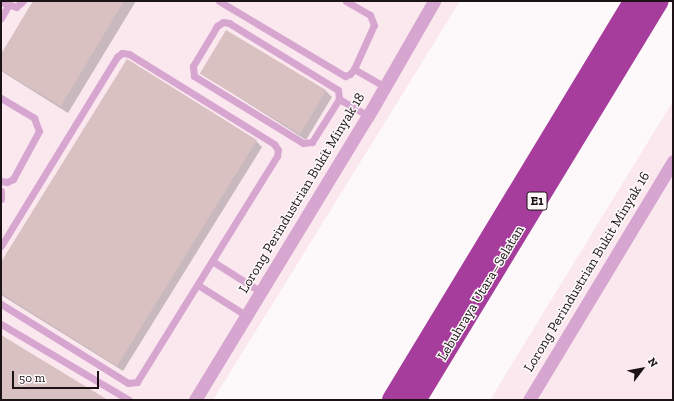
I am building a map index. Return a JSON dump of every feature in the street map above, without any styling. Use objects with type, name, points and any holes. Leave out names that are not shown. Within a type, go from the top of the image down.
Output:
[{"type":"highway","name":"Lebuhraya Utara–Selatan","points":[[393,400],[635,1]]},
{"type":"highway","name":"Lebuhraya Utara–Selatan","points":[[415,400],[658,1]]},
{"type":"street","name":"Lorong Perindustrian Bukit Minyak 18","points":[[196,400],[368,116],[434,1]]},
{"type":"street","name":"Lorong Perindustrian Bukit Minyak 16","points":[[529,400],[673,161]]},
{"type":"lane","points":[[1,2],[8,6],[16,7],[23,1]]},
{"type":"lane","points":[[219,1],[340,75],[350,74],[354,69],[374,25],[374,20],[346,1]]},
{"type":"lane","points":[[1,18],[8,6]]},
{"type":"lane","points":[[226,22],[335,88],[340,93],[339,99],[314,140],[306,144],[196,78],[192,70],[217,26],[226,22]]},
{"type":"lane","points":[[1,246],[117,57],[126,53],[274,144],[278,150],[277,156],[140,380],[134,384],[128,383],[1,304]]},
{"type":"lane","points":[[354,69],[384,86]]},
{"type":"lane","points":[[1,98],[34,118],[39,132],[13,179],[7,182],[1,181]]},
{"type":"lane","points":[[339,99],[368,116]]},
{"type":"lane","points":[[1,191],[1,199]]},
{"type":"lane","points":[[212,261],[262,292]]},
{"type":"lane","points":[[198,285],[247,316]]},
{"type":"lane","points":[[1,324],[129,400]]},
{"type":"shaded area","points":[[1,1],[460,1],[213,400],[1,400]]},
{"type":"shaded area","points":[[673,101],[673,400],[490,400]]},
{"type":"building","points":[[33,1],[124,1],[61,106],[1,70],[1,54]]},
{"type":"building","points":[[226,30],[326,90],[300,134],[200,74]]},
{"type":"building","points":[[127,59],[257,140],[117,366],[1,293],[1,262]]},
{"type":"building","points":[[1,335],[108,400],[1,400]]}]
